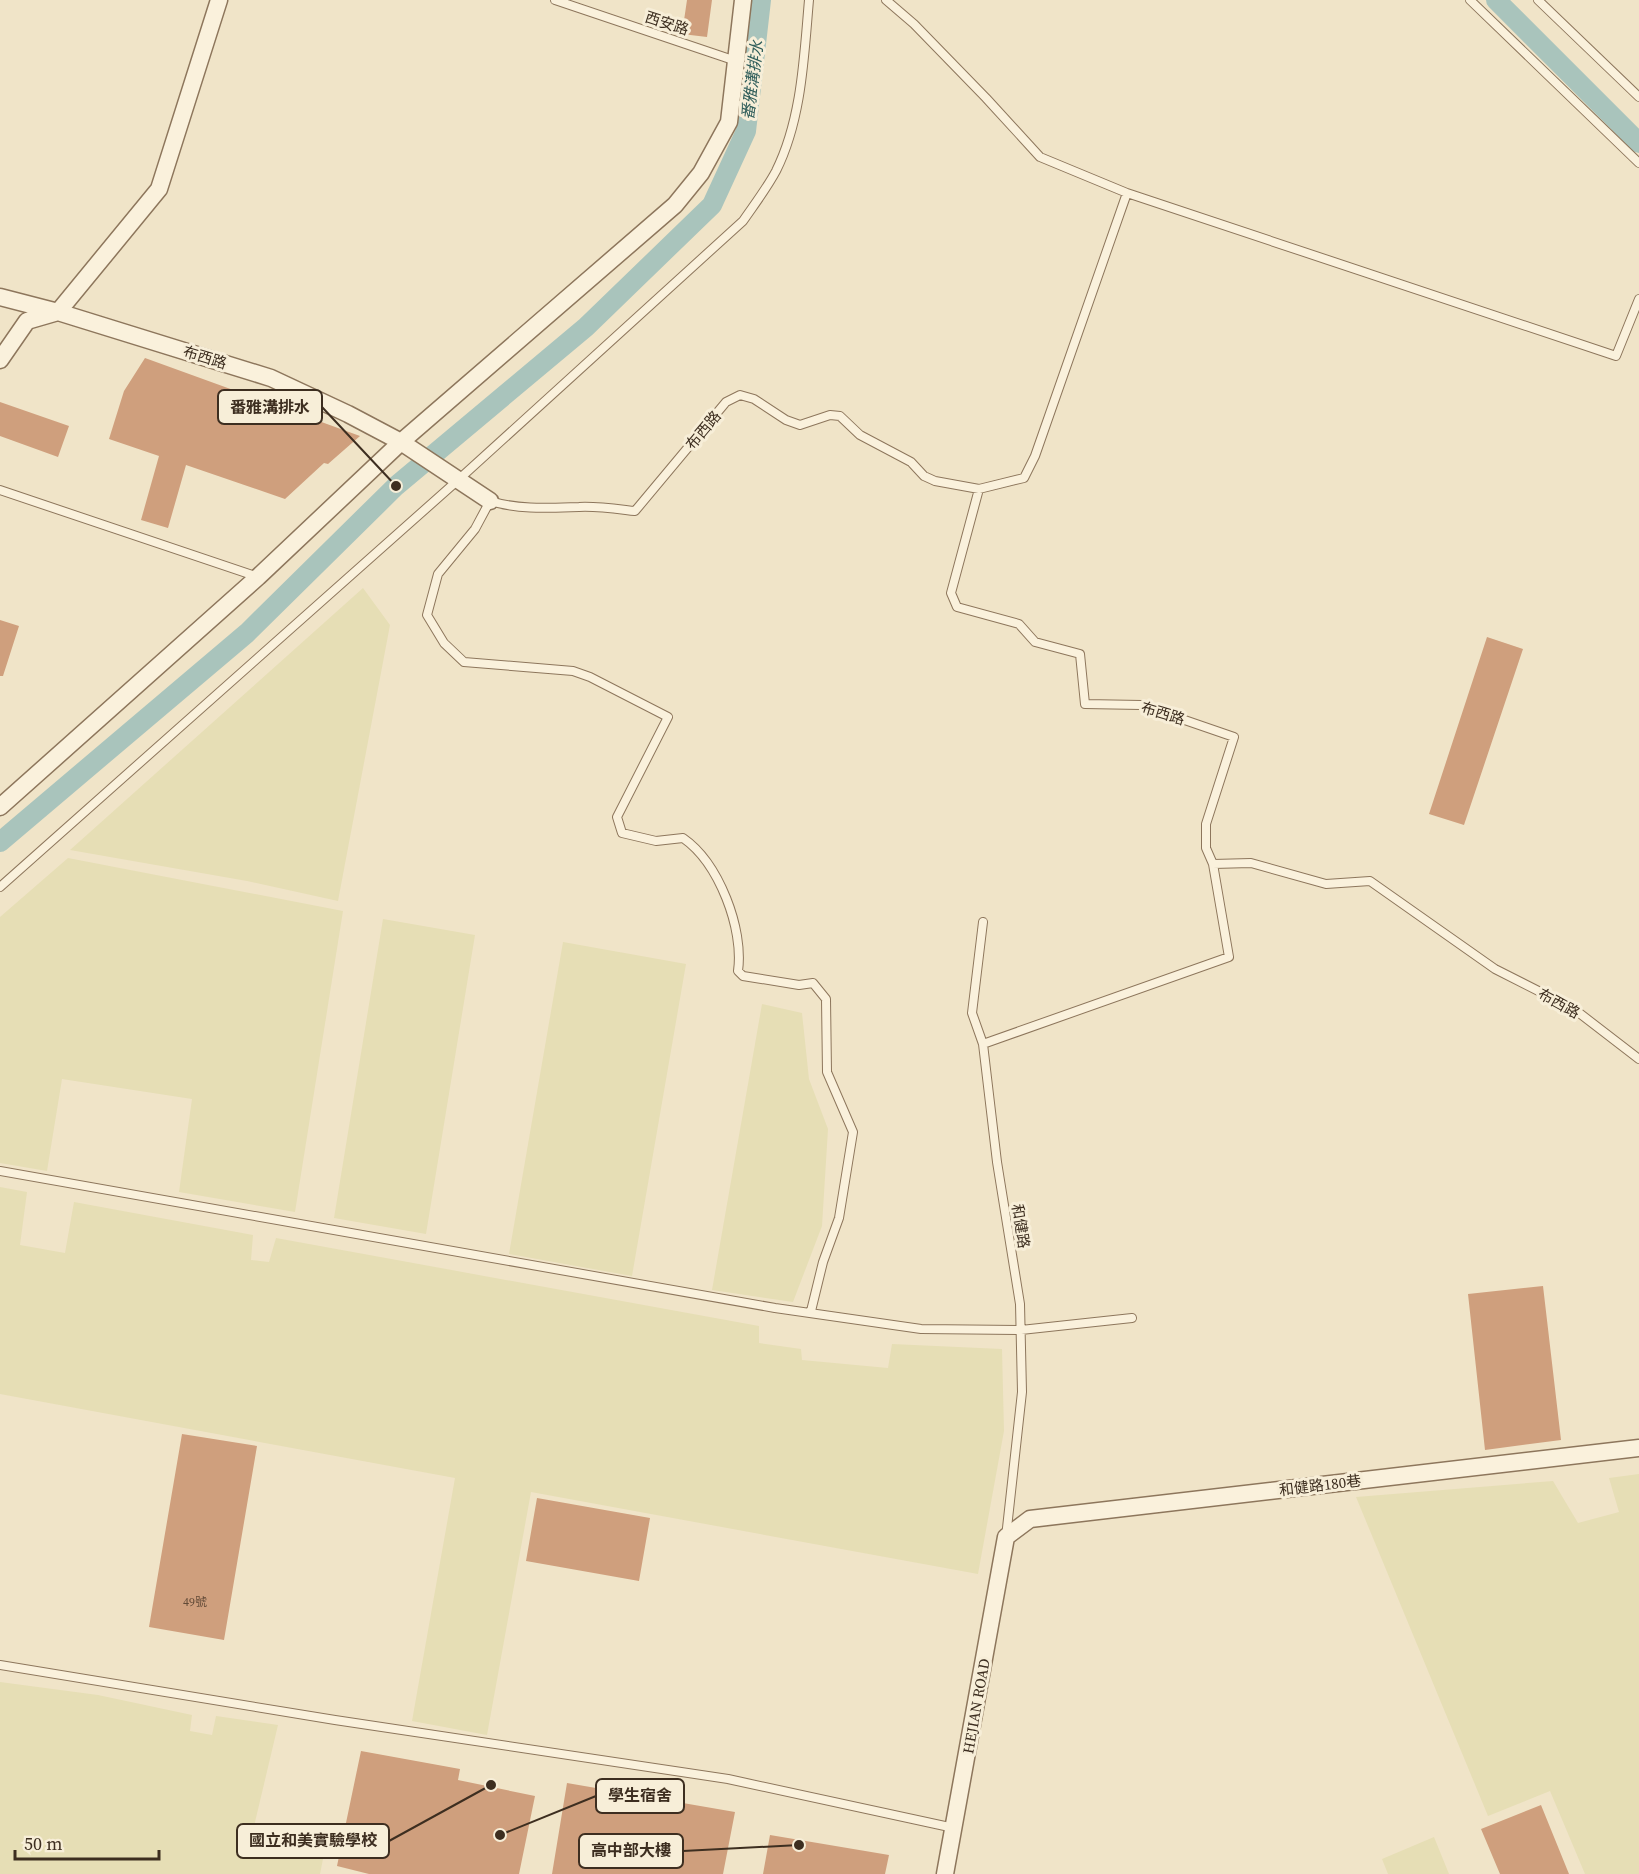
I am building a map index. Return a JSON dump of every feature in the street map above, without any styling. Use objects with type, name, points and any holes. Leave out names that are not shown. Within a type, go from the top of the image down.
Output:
[{"type":"street","points":[[0,360],[27,321],[58,312],[159,189],[219,0]]},
{"type":"street","points":[[0,807],[675,205],[701,173],[729,122],[731,59],[743,0]]},
{"type":"street","name":"布西路","points":[[0,297],[58,312],[271,378],[348,414],[407,446],[490,501]]},
{"type":"street","name":"和健路180巷","points":[[1006,1537],[1030,1519],[1639,1448]]},
{"type":"street","name":"HEJIAN ROAD","points":[[945,1874],[1006,1537]]},
{"type":"lane","name":"西安路","points":[[555,0],[731,59]]},
{"type":"lane","points":[[0,887],[453,478],[743,221],[776,170],[787,137],[801,86],[809,0]]},
{"type":"lane","points":[[886,0],[914,24],[1040,157],[1127,193],[1616,356],[1639,299]]},
{"type":"lane","points":[[1470,0],[1639,163]]},
{"type":"lane","points":[[1538,0],[1639,97]]},
{"type":"lane","name":"布西路","points":[[490,501],[507,506],[540,509],[581,506],[635,511],[726,402],[740,395],[754,399],[786,420],[800,425],[830,415],[840,416],[860,435],[911,462],[924,476],[940,482],[979,489],[1024,478],[1035,456],[1127,193]]},
{"type":"lane","name":"布西路","points":[[979,489],[951,593],[957,607],[1019,624],[1035,642],[1080,654],[1085,704],[1142,705],[1234,737],[1206,824],[1206,848],[1214,864],[1228,957],[983,1044]]},
{"type":"lane","points":[[0,490],[258,577]]},
{"type":"lane","points":[[490,501],[475,529],[438,574],[427,615],[444,643],[464,662],[582,674],[668,717],[617,817],[622,833],[656,841],[683,838],[697,847],[709,861],[735,922],[741,953],[738,971],[743,976],[799,985],[813,983],[826,999],[826,1072],[853,1132],[839,1218],[811,1311]]},
{"type":"lane","name":"布西路","points":[[1214,864],[1251,863],[1326,884],[1370,881],[1495,969],[1574,1009],[1639,1059]]},
{"type":"lane","name":"和健路","points":[[983,922],[972,1013],[983,1044],[997,1162],[1020,1304],[1021,1330],[1022,1392],[1006,1537]]},
{"type":"lane","points":[[0,1171],[776,1308],[811,1311],[921,1329],[1021,1330],[1132,1318]]},
{"type":"lane","points":[[0,1665],[335,1720],[728,1779],[955,1828]]},
{"type":"shaded area","points":[[363,588],[390,625],[338,901],[247,881],[70,850]]},
{"type":"shaded area","points":[[68,858],[343,911],[295,1212],[179,1192],[192,1099],[62,1079],[47,1171],[0,1163],[0,917]]},
{"type":"shaded area","points":[[383,919],[475,935],[426,1234],[334,1218]]},
{"type":"shaded area","points":[[563,942],[686,964],[632,1276],[509,1254]]},
{"type":"shaded area","points":[[762,1004],[802,1013],[809,1079],[828,1129],[822,1226],[793,1302],[712,1290]]},
{"type":"shaded area","points":[[0,1187],[27,1192],[20,1245],[65,1253],[74,1202],[253,1235],[251,1260],[269,1262],[276,1238],[759,1326],[759,1343],[801,1349],[802,1360],[888,1368],[892,1344],[1002,1349],[1004,1431],[978,1574],[531,1492],[487,1735],[412,1721],[455,1478],[0,1394]]},
{"type":"shaded area","points":[[1639,1474],[1639,1874],[1585,1874],[1550,1791],[1488,1816],[1356,1497],[1553,1481],[1578,1523],[1619,1512],[1609,1478]]},
{"type":"shaded area","points":[[0,1682],[98,1695],[192,1715],[190,1731],[212,1735],[216,1716],[278,1725],[251,1839],[324,1854],[320,1874],[0,1874]]},
{"type":"shaded area","points":[[1434,1837],[1449,1874],[1388,1874],[1382,1859]]},
{"type":"building","points":[[687,0],[712,0],[707,37],[682,34]]},
{"type":"building","points":[[145,358],[360,436],[328,464],[324,463],[285,499],[186,465],[168,528],[141,520],[159,456],[109,439],[124,391]]},
{"type":"building","points":[[0,402],[69,426],[58,457],[0,436]]},
{"type":"building","points":[[0,620],[19,626],[3,676],[0,676]]},
{"type":"building","points":[[1487,637],[1523,649],[1464,825],[1429,814]]},
{"type":"building","points":[[1543,1286],[1561,1440],[1485,1450],[1468,1294]]},
{"type":"building","points":[[182,1434],[257,1446],[224,1640],[149,1627]]},
{"type":"building","points":[[537,1498],[650,1518],[639,1581],[526,1561]]},
{"type":"building","points":[[361,1751],[460,1769],[458,1780],[535,1796],[519,1874],[369,1874],[337,1866]]},
{"type":"building","points":[[567,1783],[735,1812],[723,1874],[552,1874]]},
{"type":"building","points":[[1541,1805],[1569,1874],[1500,1874],[1481,1829]]},
{"type":"building","points":[[770,1835],[889,1855],[885,1874],[763,1874]]},
{"type":"waterway","name":"番雅溝排水","points":[[0,842],[247,633],[396,486],[586,327],[712,205],[746,131],[761,0]]},
{"type":"waterway","points":[[1496,0],[1639,143]]},
{"type":"place","name":"番雅溝排水","points":[[396,486]]},
{"type":"place","name":"國立和美實驗學校","points":[[491,1785]]},
{"type":"place","name":"學生宿舍","points":[[500,1835]]},
{"type":"place","name":"高中部大樓","points":[[799,1845]]}]
